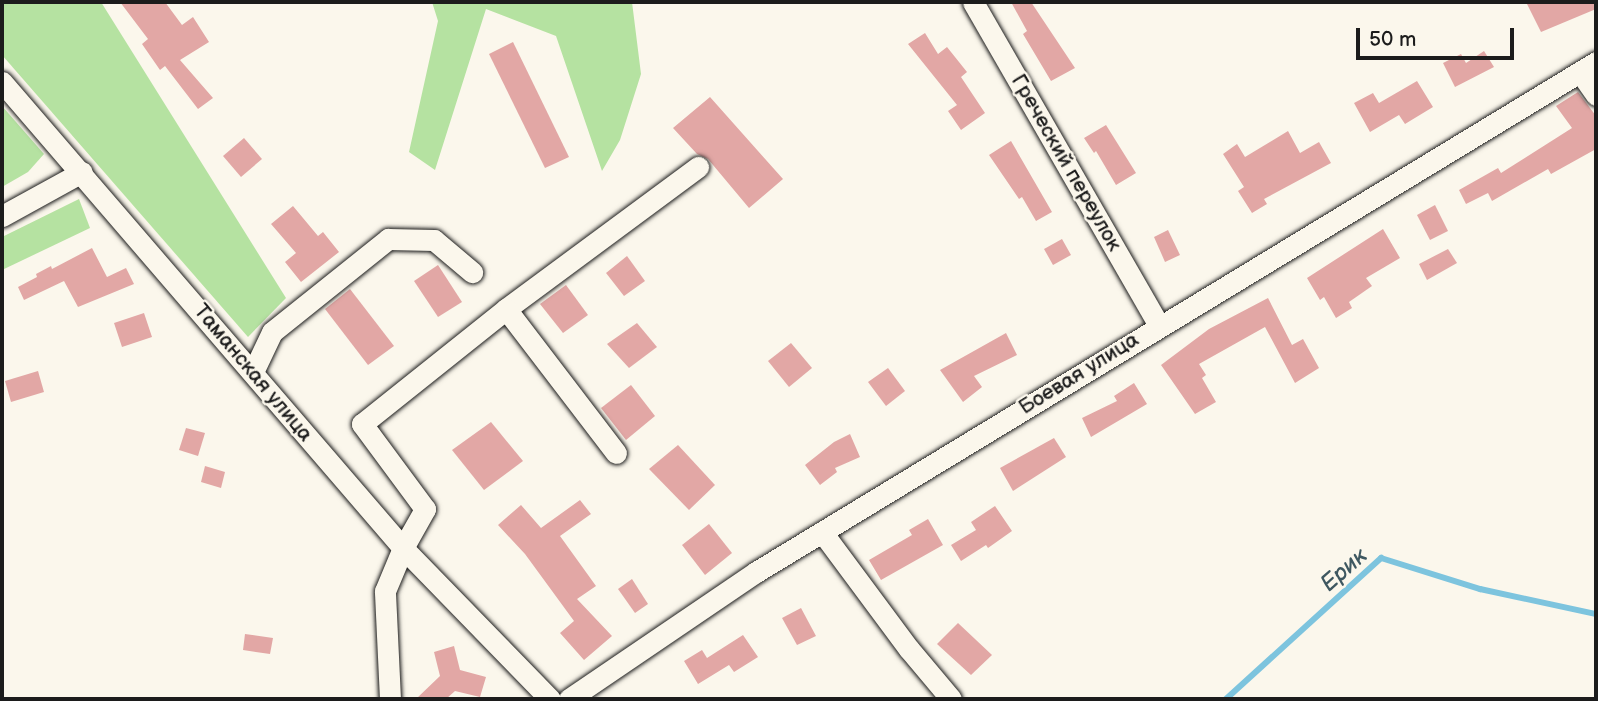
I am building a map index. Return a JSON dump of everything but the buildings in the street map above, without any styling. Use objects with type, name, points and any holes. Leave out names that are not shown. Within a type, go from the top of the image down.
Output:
[{"type":"street","name":"Греческий переулок","points":[[973,2],[1159,325]]},
{"type":"street","name":"Боевая улица","points":[[569,699],[756,572],[1588,67]]},
{"type":"street","points":[[1588,67],[1596,94]]},
{"type":"street","name":"Таманская улица","points":[[2,82],[402,548],[550,699]]},
{"type":"street","points":[[390,699],[385,591],[402,548],[425,509],[362,424],[506,309],[698,167]]},
{"type":"street","points":[[2,216],[82,172]]},
{"type":"street","points":[[253,372],[272,332],[388,239],[433,240],[472,272]]},
{"type":"street","points":[[506,309],[616,453]]},
{"type":"street","points":[[822,532],[909,649],[951,699]]},
{"type":"green space","points":[[2,2],[101,2],[286,298],[248,337],[2,55]]},
{"type":"green space","points":[[432,2],[632,2],[641,74],[620,140],[602,171],[556,36],[486,9],[435,170],[409,152],[438,21]]},
{"type":"green space","points":[[2,106],[44,154],[28,172],[2,187]]},
{"type":"green space","points":[[79,199],[90,228],[2,270],[2,237]]},
{"type":"waterway","name":"Ерик","points":[[1226,699],[1381,558],[1480,589],[1596,614]]}]
